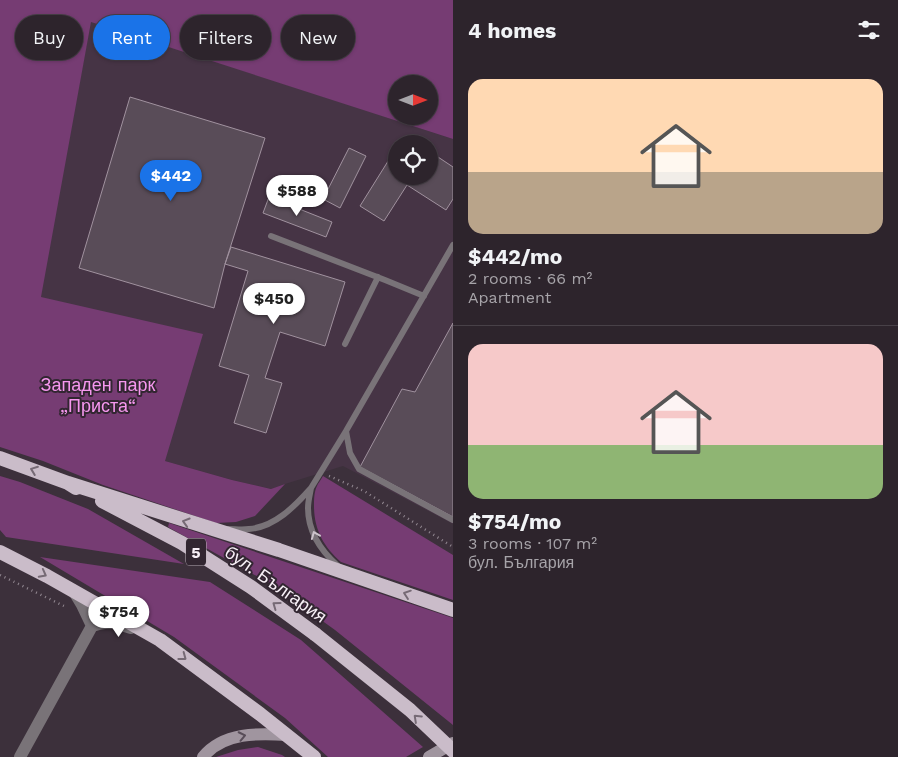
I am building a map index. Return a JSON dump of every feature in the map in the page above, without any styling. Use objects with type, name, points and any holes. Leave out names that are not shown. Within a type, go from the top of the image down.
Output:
[{"type":"highway","name":"бул. България","points":[[0,458],[68,483],[182,543],[251,587],[315,634],[410,710],[453,751]]},
{"type":"highway","points":[[68,483],[279,550],[453,610]]},
{"type":"highway","points":[[0,552],[73,590],[160,640],[314,757]]},
{"type":"main road","points":[[203,757],[204,754],[219,743],[239,736],[263,733],[287,735]]},
{"type":"main road","points":[[429,757],[453,743]]},
{"type":"street","points":[[73,590],[92,626]]},
{"type":"street","points":[[20,757],[92,626],[104,622],[145,631]]},
{"type":"lane","points":[[271,236],[424,296]]},
{"type":"lane","points":[[206,528],[250,529],[262,526],[297,504],[311,488],[453,245]]},
{"type":"lane","points":[[345,344],[378,277]]},
{"type":"lane","points":[[346,431],[350,453],[359,469],[453,520]]},
{"type":"lane","points":[[311,488],[308,507],[314,535],[328,557],[344,572]]},
{"type":"path","points":[[320,473],[364,491],[453,547]]},
{"type":"path","points":[[0,575],[73,611]]},
{"type":"shaded area","points":[[91,21],[93,22],[93,60],[170,60],[170,47],[180,50],[180,60],[211,60],[388,118],[388,125],[410,125],[453,139],[453,524],[343,466],[272,489],[165,461],[40,297]]},
{"type":"green space","name":"Западен парк „Приста“","points":[[0,0],[453,0],[453,139],[410,125],[438,125],[438,75],[388,75],[388,118],[209,60],[271,60],[271,15],[180,15],[180,51],[170,48],[170,15],[93,15],[41,297],[203,334],[165,461],[271,489],[285,484],[255,516],[236,522],[216,523],[103,485],[43,461],[0,447]]},
{"type":"green space","points":[[0,476],[88,509],[184,564],[6,537],[0,530]]},
{"type":"green space","points":[[323,476],[453,555],[453,600],[341,562],[325,544],[318,530],[314,515],[315,491]]},
{"type":"green space","points":[[169,523],[453,618],[453,725],[335,630],[271,584],[168,527]]},
{"type":"green space","points":[[40,557],[210,582],[301,640],[423,747],[406,757],[328,757],[285,718],[174,637]]},
{"type":"green space","points":[[258,747],[285,757],[216,757],[238,750]]},
{"type":"building","points":[[130,97],[265,138],[225,264],[214,308],[79,268]]},
{"type":"building","points":[[349,148],[366,156],[340,208],[323,199]]},
{"type":"building","points":[[438,157],[453,167],[453,199],[446,210],[407,185],[438,185]]},
{"type":"building","points":[[388,161],[388,185],[407,185],[384,221],[360,206]]},
{"type":"building","points":[[269,197],[332,222],[326,237],[263,213]]},
{"type":"building","points":[[231,247],[345,282],[325,346],[280,332],[265,378],[282,383],[266,433],[234,423],[249,375],[219,366],[248,271],[225,264]]},
{"type":"building","points":[[453,323],[453,517],[360,467],[402,389],[415,392]]}]
